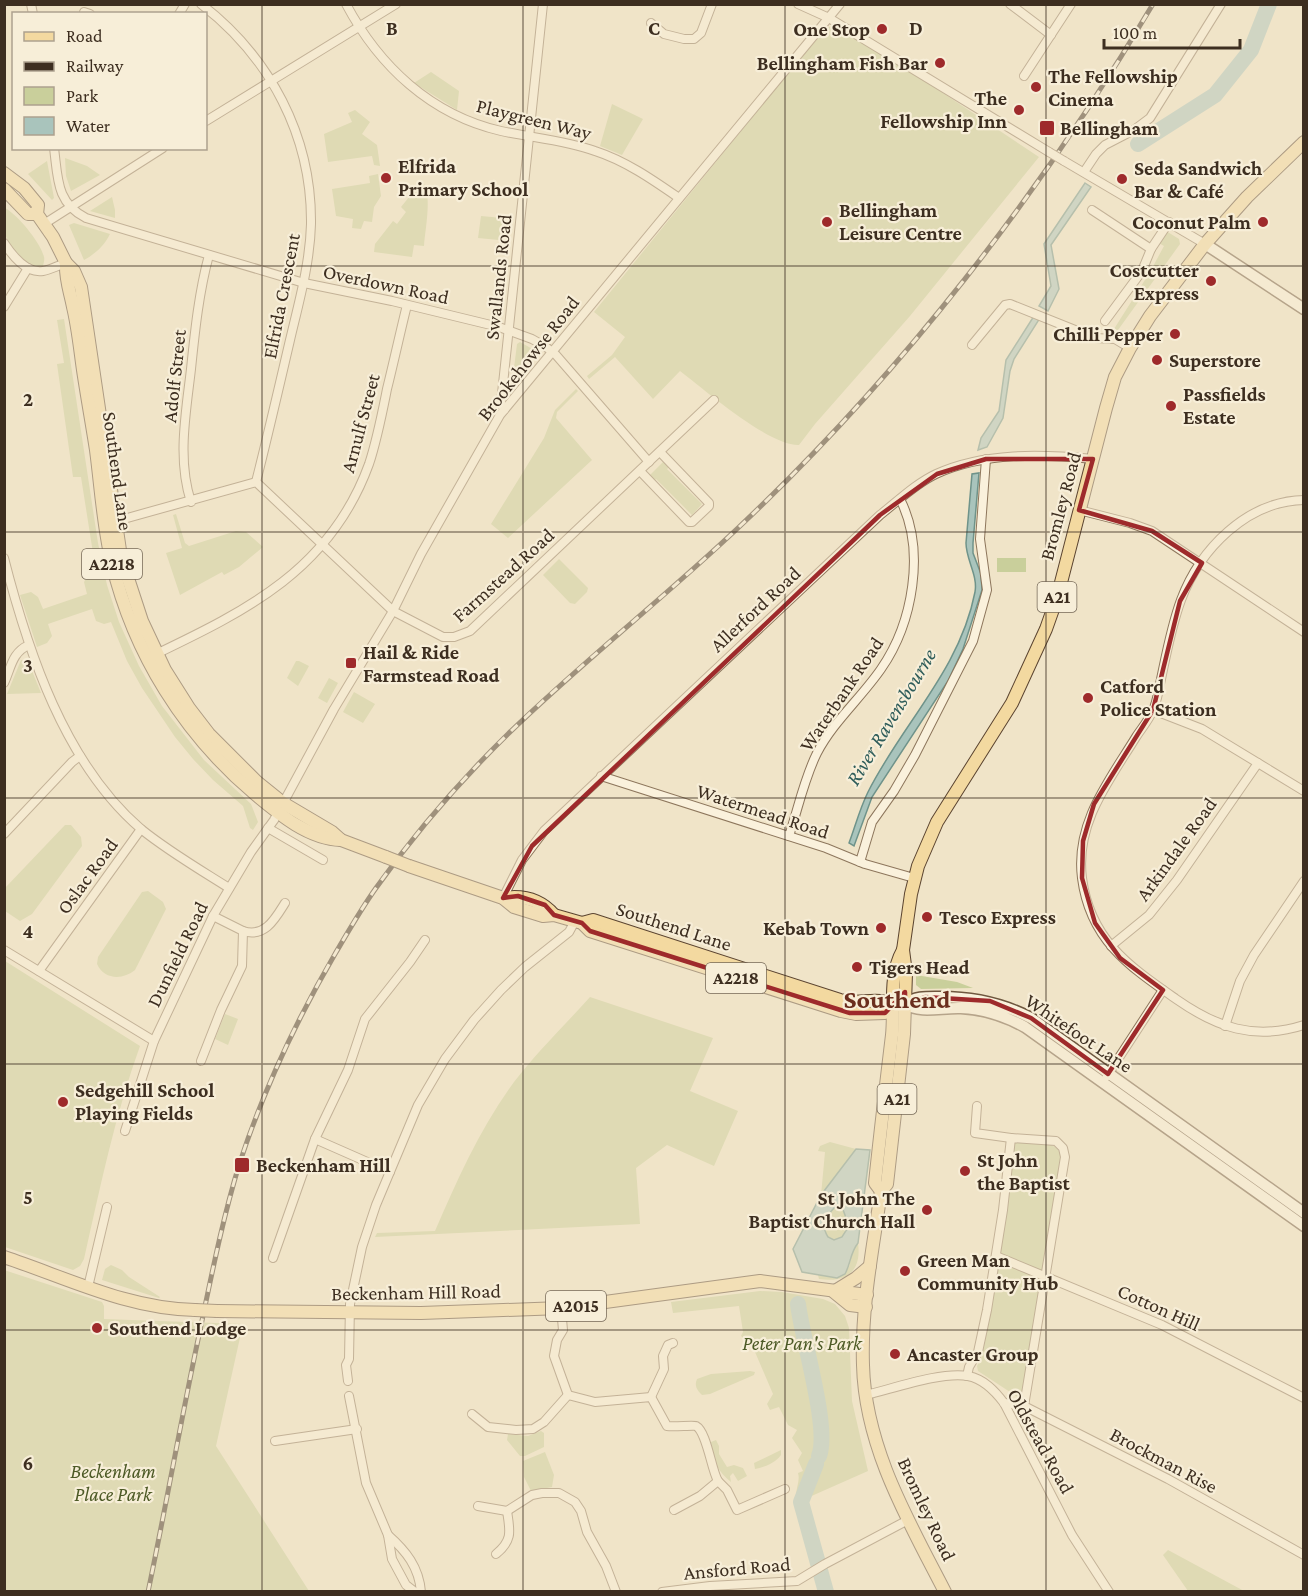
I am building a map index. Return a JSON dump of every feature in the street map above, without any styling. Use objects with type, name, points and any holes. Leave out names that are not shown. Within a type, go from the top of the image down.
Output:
[{"type":"main road","name":"Bromley Road","points":[[945,1592],[887,1475],[866,1395],[863,1365],[870,1266],[881,1191],[887,1184],[904,1037],[906,973],[903,950],[914,878],[923,851],[937,822],[1004,717],[1040,644],[1054,606],[1115,377],[1130,348],[1150,316],[1205,244],[1247,197],[1304,142]]},
{"type":"main road","name":"Southend Lane","points":[[4,173],[24,188],[39,205],[40,219],[66,263],[74,271],[81,287],[91,393],[111,523],[151,656],[209,734],[281,808],[324,826],[341,840],[503,898],[514,907],[543,916],[554,915],[578,922],[593,920],[698,960],[824,1000],[851,1003],[881,1001],[892,1006],[905,1004]]},
{"type":"main road","name":"Southend Lane","points":[[6,194],[28,214],[40,219]]},
{"type":"main road","name":"Bromley Road","points":[[881,1191],[875,1183],[892,1034],[896,964],[903,950]]},
{"type":"main road","name":"Beckenham Hill Road","points":[[4,1257],[88,1287],[149,1306],[170,1310],[350,1313],[561,1308],[760,1281],[786,1283],[834,1292],[850,1305],[866,1301]]},
{"type":"main road","points":[[834,1292],[870,1266]]},
{"type":"street","name":"Elfrida Crescent","points":[[201,4],[243,41],[272,81],[295,129],[307,176],[311,225],[304,283],[256,482]]},
{"type":"street","name":"Playgreen Way","points":[[346,4],[359,27],[389,67],[424,97],[468,121],[500,131],[576,145],[608,156],[649,177],[679,198]]},
{"type":"street","points":[[207,120],[396,4]]},
{"type":"street","name":"Swallands Road","points":[[504,410],[501,403],[543,4]]},
{"type":"street","points":[[651,23],[663,34],[694,39],[701,33],[712,4]]},
{"type":"street","points":[[798,4],[829,18],[1169,222],[1304,309]]},
{"type":"street","name":"Brookehowse Road","points":[[281,808],[337,703],[393,611],[427,545],[504,410],[840,4]]},
{"type":"street","points":[[1010,4],[1051,35]]},
{"type":"street","points":[[1024,76],[1071,4]]},
{"type":"street","points":[[1084,172],[1100,149],[1150,118],[1221,4]]},
{"type":"street","points":[[54,150],[60,190],[70,208]]},
{"type":"street","points":[[40,219],[70,208],[160,150]]},
{"type":"street","name":"Overdown Road","points":[[70,208],[86,218],[107,225],[304,283],[509,330],[532,339],[553,351],[650,462]]},
{"type":"street","points":[[1092,210],[1151,249]]},
{"type":"street","points":[[1105,321],[1142,271],[1151,249],[1169,222]]},
{"type":"street","points":[[4,243],[13,255],[28,268],[41,272],[66,263]]},
{"type":"street","name":"Adolf Street","points":[[191,502],[183,474],[184,441],[199,294],[209,255]]},
{"type":"street","points":[[4,308],[28,268]]},
{"type":"street","points":[[972,345],[1005,305],[1010,304],[1095,338],[1115,339],[1130,348]]},
{"type":"street","name":"Arnulf Street","points":[[151,656],[261,598],[282,584],[322,545],[351,503],[368,465],[407,305]]},
{"type":"street","name":"Farmstead Road","points":[[256,482],[393,611],[443,637],[454,637],[466,633],[714,400]]},
{"type":"street","points":[[640,471],[689,522],[692,522],[709,506],[709,503],[660,452]]},
{"type":"street","name":"Allerford Road","points":[[503,898],[513,877],[544,831],[880,515],[919,484],[937,474],[986,459],[1036,456],[1093,459]]},
{"type":"street","points":[[860,862],[872,822],[915,755],[973,641],[987,590],[980,539],[986,459]]},
{"type":"street","points":[[111,523],[256,482]]},
{"type":"street","name":"Waterbank Road","points":[[789,836],[818,752],[846,712],[883,667],[903,625],[914,577],[914,555],[905,509],[900,499]]},
{"type":"street","points":[[1304,500],[1284,501],[1254,512],[1231,529],[1202,563],[1180,601],[1153,710],[1094,804],[1083,842],[1081,867],[1085,892],[1095,923],[1111,946],[1131,967],[1163,990],[1199,1015],[1225,1026],[1267,1032],[1304,1025]]},
{"type":"street","points":[[1080,510],[1146,529],[1202,563],[1304,632]]},
{"type":"street","points":[[4,558],[29,645],[48,692],[80,756],[111,797],[141,829],[229,888]]},
{"type":"street","points":[[4,683],[14,656],[20,649],[29,645]]},
{"type":"street","points":[[1153,710],[1202,729],[1304,791]]},
{"type":"street","points":[[4,834],[80,756]]},
{"type":"street","name":"Arkindale Road","points":[[1111,946],[1149,915],[1177,880],[1258,762]]},
{"type":"street","name":"Watermead Road","points":[[601,776],[914,878]]},
{"type":"street","name":"Dunfield Road","points":[[125,1131],[154,1041],[213,916],[281,808]]},
{"type":"street","points":[[268,828],[323,860]]},
{"type":"street","name":"Oslac Road","points":[[39,971],[141,829]]},
{"type":"street","points":[[1225,1026],[1240,981],[1304,881]]},
{"type":"street","points":[[213,916],[251,934],[270,927],[285,903]]},
{"type":"street","points":[[348,1381],[346,1365],[350,1362],[350,1304],[362,1247],[418,1105],[445,1059],[474,1020],[501,990],[578,922]]},
{"type":"street","points":[[201,1061],[221,1010],[243,966],[243,931]]},
{"type":"street","points":[[273,1258],[315,1139],[348,1070],[365,1019],[425,940]]},
{"type":"street","points":[[4,950],[154,1041]]},
{"type":"street","points":[[1106,1078],[1163,990]]},
{"type":"street","name":"Whitefoot Lane","points":[[905,1004],[914,998],[963,997],[1002,1005],[1030,1018],[1106,1078],[1304,1226]]},
{"type":"street","name":"Whitefoot Lane","points":[[1106,1078],[1304,1213]]},
{"type":"street","points":[[977,1106],[975,1133],[1052,1140],[1065,1152],[1024,1406]]},
{"type":"street","points":[[967,1376],[969,1367],[978,1352],[996,1256],[1011,1138]]},
{"type":"street","points":[[315,1139],[390,1172]]},
{"type":"street","points":[[88,1287],[107,1208]]},
{"type":"street","name":"Cotton Hill","points":[[996,1256],[1162,1325],[1304,1398]]},
{"type":"street","points":[[561,1308],[563,1330],[557,1340],[554,1356],[568,1395]]},
{"type":"street","points":[[651,1397],[664,1369],[663,1356],[668,1345],[673,1343]]},
{"type":"street","name":"Oldstead Road","points":[[866,1395],[940,1377],[967,1376],[995,1390],[1004,1403],[1072,1535],[1109,1592]]},
{"type":"street","points":[[352,1395],[366,1483],[388,1535],[392,1559],[406,1585],[415,1592]]},
{"type":"street","points":[[568,1395],[595,1402],[651,1397]]},
{"type":"street","points":[[472,1414],[488,1427],[533,1429],[544,1422],[568,1395]]},
{"type":"street","points":[[651,1397],[667,1426],[677,1428],[689,1425],[696,1426],[700,1430],[712,1471],[727,1490],[737,1510],[785,1489]]},
{"type":"street","name":"Brockman Rise","points":[[1004,1403],[1024,1406],[1168,1479],[1304,1555]]},
{"type":"street","points":[[274,1441],[357,1429]]},
{"type":"street","points":[[674,1510],[700,1496],[718,1481]]},
{"type":"street","points":[[478,1506],[507,1511],[532,1495],[542,1493],[559,1494],[575,1503],[581,1511],[616,1592]]},
{"type":"street","points":[[496,1554],[506,1546],[510,1532],[507,1511]]},
{"type":"street","name":"Ansford Road","points":[[662,1592],[710,1586],[797,1581],[908,1520]]},
{"type":"street","points":[[388,1535],[406,1551],[420,1576],[422,1592]]},
{"type":"highlighted area","points":[[986,459],[1093,459],[1079,510],[1152,531],[1202,563],[1180,601],[1153,710],[1094,804],[1083,841],[1082,878],[1095,923],[1120,958],[1163,990],[1108,1074],[1031,1018],[990,1001],[925,997],[905,1004],[905,992],[885,1013],[850,1013],[590,931],[582,923],[554,915],[545,905],[518,896],[503,898],[532,846],[880,515],[937,474]]},
{"type":"green space","name":"Bellingham Leisure Centre","points":[[831,26],[837,27],[934,87],[1039,157],[910,316],[799,445],[771,437],[738,416],[680,371],[653,399],[615,357],[589,379],[587,376],[612,355],[625,337],[594,312],[798,61]]},
{"type":"green space","points":[[431,72],[459,91],[457,110],[414,83]]},
{"type":"green space","points":[[612,104],[643,119],[622,155],[600,146]]},
{"type":"green space","points":[[355,110],[370,122],[362,134],[377,145],[380,166],[374,165],[372,156],[328,162],[324,134],[352,122],[348,113]]},
{"type":"green space","points":[[65,158],[87,166],[100,175],[71,191],[66,176]]},
{"type":"green space","points":[[47,161],[54,198],[52,200],[28,174]]},
{"type":"green space","points":[[378,174],[381,196],[374,207],[372,222],[364,221],[361,229],[352,228],[353,219],[336,216],[332,189],[370,183],[369,176]]},
{"type":"green space","points":[[422,181],[428,202],[424,246],[414,245],[412,257],[374,252],[375,244],[393,221],[397,224],[406,212],[401,207]]},
{"type":"green space","points":[[112,197],[115,218],[90,211]]},
{"type":"green space","points":[[5,208],[22,222],[34,237],[42,251],[43,267],[30,265],[19,257],[10,245],[4,230]]},
{"type":"green space","points":[[481,216],[512,219],[509,241],[478,238]]},
{"type":"green space","points":[[74,223],[110,234],[99,249],[84,260],[69,225]]},
{"type":"green space","points":[[1166,231],[1179,239],[1180,244],[1118,330],[1114,329],[1164,246],[1157,242]]},
{"type":"green space","points":[[64,319],[98,543],[107,585],[119,622],[139,666],[162,706],[204,760],[251,804],[258,822],[253,830],[250,828],[243,806],[213,780],[175,737],[142,688],[127,661],[111,622],[104,624],[96,621],[92,609],[48,624],[52,636],[47,643],[37,647],[20,595],[31,592],[38,597],[43,609],[87,594],[84,582],[88,575],[96,572],[81,477],[73,477],[57,364],[64,363],[57,320]]},
{"type":"green space","points":[[520,342],[536,351],[537,355],[513,385],[517,344]]},
{"type":"green space","points":[[576,389],[578,391],[557,412],[556,418],[592,460],[508,538],[491,524],[544,438],[555,410]]},
{"type":"green space","points":[[665,460],[670,466],[667,469],[702,504],[692,515],[656,479],[654,481],[649,476]]},
{"type":"green space","points":[[176,514],[185,543],[189,546],[236,531],[246,532],[263,547],[239,567],[224,575],[222,572],[180,595],[166,553],[182,548],[173,515]]},
{"type":"green space","points":[[997,558],[1026,558],[1026,572],[997,572]]},
{"type":"green space","points":[[559,559],[588,588],[575,604],[570,603],[543,575]]},
{"type":"green space","points":[[21,660],[28,661],[41,693],[7,694]]},
{"type":"green space","points":[[296,661],[309,666],[298,686],[287,678]]},
{"type":"green space","points":[[329,678],[338,683],[327,703],[318,698]]},
{"type":"green space","points":[[354,692],[375,704],[363,723],[343,712]]},
{"type":"green space","points":[[65,825],[71,825],[81,837],[82,846],[32,914],[20,921],[5,911],[5,888]]},
{"type":"green space","points":[[148,891],[163,902],[166,909],[135,970],[125,976],[109,976],[97,964],[98,957],[142,892]]},
{"type":"green space","name":"Sedgehill School Playing Fields","points":[[5,961],[140,1046],[116,1125],[84,1259],[80,1266],[73,1270],[5,1247]]},
{"type":"green space","points":[[916,975],[957,982],[973,988],[921,989],[916,985]]},
{"type":"green space","points":[[590,997],[713,1038],[690,1091],[738,1111],[714,1166],[667,1145],[636,1168],[640,1224],[375,1237],[377,1233],[435,1231],[470,1154],[502,1100],[532,1060]]},
{"type":"green space","points":[[225,1014],[238,1019],[228,1045],[215,1039]]},
{"type":"green space","points":[[1016,1141],[1048,1144],[1054,1146],[1061,1155],[1023,1395],[1019,1398],[978,1371],[977,1366],[982,1356],[1001,1249],[1013,1144]]},
{"type":"green space","points":[[830,1142],[856,1149],[821,1195],[825,1152],[818,1151],[820,1146]]},
{"type":"green space","points":[[838,1206],[842,1207],[849,1226],[842,1237],[834,1240],[828,1238],[825,1224],[827,1216]]},
{"type":"green space","points":[[858,1243],[857,1261],[850,1273],[837,1279],[819,1279],[818,1275],[837,1278],[849,1267],[853,1250]]},
{"type":"green space","points":[[111,1265],[122,1270],[160,1297],[102,1280],[105,1269]]},
{"type":"green space","name":"Beckenham Place Park","points":[[4,1270],[102,1302],[104,1319],[243,1324],[216,1446],[309,1591],[5,1591]]},
{"type":"green space","name":"Peter Pan's Park","points":[[760,1291],[823,1299],[835,1304],[845,1316],[849,1328],[852,1401],[868,1471],[798,1502],[796,1494],[798,1473],[803,1471],[798,1460],[802,1453],[792,1438],[797,1430],[788,1425],[779,1407],[770,1410],[767,1404],[773,1394],[755,1352],[750,1346],[744,1345],[741,1336],[743,1332],[739,1306],[673,1313],[671,1302]]},
{"type":"green space","points":[[755,1372],[754,1375],[710,1394],[702,1395],[696,1388],[697,1379],[711,1374]]},
{"type":"green space","points":[[541,1431],[544,1433],[544,1447],[525,1456],[520,1456],[507,1440],[508,1434],[528,1436]]},
{"type":"green space","points":[[716,1440],[719,1454],[727,1467],[734,1465],[743,1468],[747,1476],[738,1481],[733,1473],[730,1476],[731,1482],[722,1474],[712,1454],[711,1442]]},
{"type":"green space","points":[[781,1450],[781,1455],[776,1460],[755,1469],[754,1463]]},
{"type":"green space","points":[[545,1452],[554,1475],[552,1487],[531,1491],[524,1477],[523,1461]]},
{"type":"green space","points":[[1168,1550],[1244,1591],[1188,1591],[1163,1555]]},
{"type":"water","points":[[1085,183],[1091,187],[1051,245],[1059,289],[1048,311],[1039,306],[1051,286],[1044,244]]},
{"type":"water","points":[[1034,316],[1040,318],[1014,359],[1010,371],[1003,418],[987,447],[978,450],[981,438],[999,411],[1006,360]]},
{"type":"water","points":[[979,473],[973,553],[981,574],[982,590],[963,649],[948,681],[872,797],[854,846],[849,843],[868,792],[944,672],[967,620],[975,586],[966,543],[972,474]]},
{"type":"water","points":[[856,1149],[870,1150],[858,1243],[845,1274],[837,1278],[802,1272],[793,1249],[821,1195]],"holes":[[[836,1206],[842,1207],[849,1226],[842,1237],[834,1240],[828,1237],[824,1224],[829,1213]]]},
{"type":"waterway","name":"River Ravensbourne","points":[[1138,144],[1215,95],[1251,50],[1269,4]]},
{"type":"waterway","name":"River Ravensbourne","points":[[798,1304],[821,1425],[819,1456]]},
{"type":"waterway","name":"River Ravensbourne","points":[[816,1464],[801,1502],[826,1592]]},
{"type":"railway","points":[[148,1592],[212,1271],[239,1165],[270,1083],[294,1031],[321,979],[370,896],[422,827],[490,752],[536,707],[739,527],[798,469],[911,345],[964,280],[1064,145],[1153,4]]},
{"type":"place","name":"One Stop","points":[[882,29]]},
{"type":"place","name":"Bellingham Fish Bar","points":[[940,63]]},
{"type":"place","name":"The Fellowship Cinema","points":[[1036,87]]},
{"type":"place","name":"The Fellowship Inn","points":[[1019,110]]},
{"type":"place","name":"Bellingham","points":[[1047,128]]},
{"type":"place","name":"Elfrida Primary School","points":[[386,178]]},
{"type":"place","name":"Seda Sandwich Bar & Café","points":[[1122,179]]},
{"type":"place","name":"Bellingham Leisure Centre","points":[[827,222]]},
{"type":"place","name":"Coconut Palm","points":[[1263,222]]},
{"type":"place","name":"Costcutter Express","points":[[1211,281]]},
{"type":"place","name":"Chilli Pepper","points":[[1175,334]]},
{"type":"place","name":"Superstore","points":[[1157,360]]},
{"type":"place","name":"Passfields Estate","points":[[1171,406]]},
{"type":"place","name":"Hail & Ride Farmstead Road","points":[[351,663]]},
{"type":"place","name":"Catford Police Station","points":[[1088,698]]},
{"type":"place","name":"Tesco Express","points":[[927,917]]},
{"type":"place","name":"Kebab Town","points":[[881,928]]},
{"type":"place","name":"Tigers Head","points":[[857,967]]},
{"type":"place","name":"Sedgehill School Playing Fields","points":[[63,1102]]},
{"type":"place","name":"Beckenham Hill","points":[[242,1165]]},
{"type":"place","name":"St John the Baptist","points":[[965,1171]]},
{"type":"place","name":"St John The Baptist Church Hall","points":[[927,1210]]},
{"type":"place","name":"Green Man Community Hub","points":[[905,1271]]},
{"type":"place","name":"Southend Lodge","points":[[97,1328]]},
{"type":"place","name":"Ancaster Group","points":[[895,1354]]},
{"type":"district","name":"Southend","points":[[897,999]]}]
